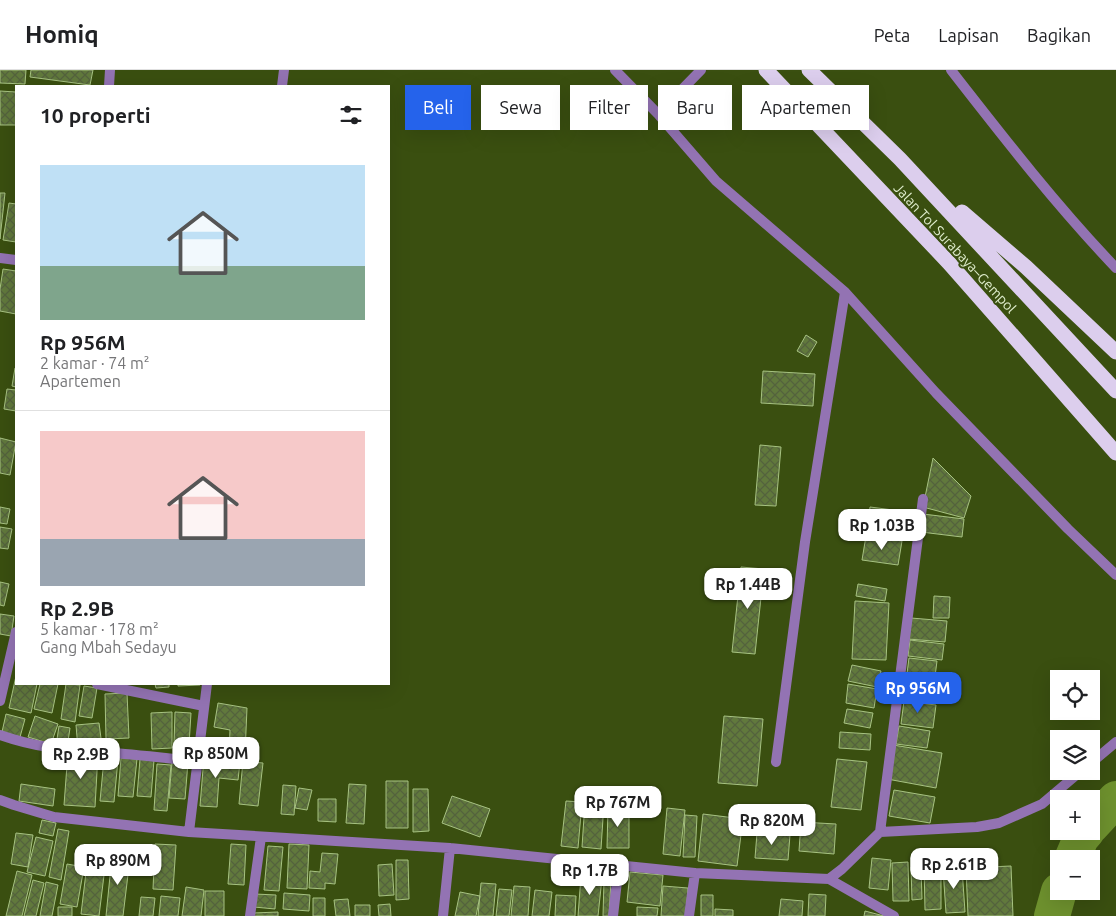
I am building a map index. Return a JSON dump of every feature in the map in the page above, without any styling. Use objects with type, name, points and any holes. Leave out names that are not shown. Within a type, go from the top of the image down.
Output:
[{"type":"highway","name":"Jalan Tol Surabaya–Gempol","points":[[766,70],[949,263],[1116,453]]},
{"type":"highway","name":"Jalan Tol Surabaya–Gempol","points":[[809,70],[900,159],[1116,391]]},
{"type":"highway","points":[[900,159],[1026,267],[1116,352]]},
{"type":"street","points":[[108,85],[110,70]]},
{"type":"street","points":[[282,85],[284,70]]},
{"type":"street","points":[[616,70],[658,114]]},
{"type":"street","points":[[685,85],[701,70]]},
{"type":"street","points":[[951,70],[1025,166],[1068,217],[1116,268]]},
{"type":"street","points":[[672,130],[716,182],[845,292],[936,393],[1068,529],[1116,575]]},
{"type":"street","points":[[0,258],[15,260]]},
{"type":"street","points":[[776,762],[805,542],[845,292]]},
{"type":"street","points":[[828,878],[842,869],[880,832],[923,500]]},
{"type":"street","points":[[0,701],[13,666],[15,643]]},
{"type":"street","points":[[103,685],[204,706]]},
{"type":"street","points":[[189,832],[207,685]]},
{"type":"street","points":[[0,735],[35,746],[64,751],[124,754],[197,762]]},
{"type":"street","points":[[1100,755],[1116,742]]},
{"type":"street","points":[[880,832],[999,823],[1042,804],[1070,780]]},
{"type":"street","points":[[0,800],[54,817],[189,832],[450,848],[694,873],[828,878],[894,916]]},
{"type":"street","points":[[250,916],[261,837]]},
{"type":"street","points":[[443,916],[450,848]]},
{"type":"street","points":[[613,916],[619,864]]},
{"type":"street","points":[[689,916],[694,873]]},
{"type":"building","points":[[0,70],[26,70],[25,84],[0,83]]},
{"type":"building","points":[[31,70],[93,70],[90,85],[30,77]]},
{"type":"building","points":[[0,91],[15,92],[15,125],[0,125]]},
{"type":"building","points":[[0,193],[5,193],[0,239]]},
{"type":"building","points":[[9,203],[15,204],[15,242],[3,240]]},
{"type":"building","points":[[3,269],[15,271],[15,314],[0,311],[0,289]]},
{"type":"building","points":[[806,335],[817,342],[808,357],[797,351]]},
{"type":"building","points":[[15,368],[15,387],[12,386]]},
{"type":"building","points":[[763,371],[815,374],[813,406],[761,403]]},
{"type":"building","points":[[7,389],[15,390],[15,411],[4,409]]},
{"type":"building","points":[[0,438],[15,442],[15,448],[10,475],[0,473]]},
{"type":"building","points":[[760,445],[781,447],[776,506],[755,505]]},
{"type":"building","points":[[933,458],[971,496],[964,518],[923,507]]},
{"type":"building","points":[[0,507],[10,509],[7,524],[0,523]]},
{"type":"building","points":[[870,507],[901,511],[898,534],[867,530]]},
{"type":"building","points":[[923,514],[964,519],[962,537],[921,532]]},
{"type":"building","points":[[0,527],[12,529],[8,549],[0,548]]},
{"type":"building","points":[[866,536],[902,541],[898,565],[862,560]]},
{"type":"building","points":[[741,567],[764,569],[755,654],[732,652]]},
{"type":"building","points":[[0,582],[9,584],[4,606],[0,605]]},
{"type":"building","points":[[858,584],[887,589],[885,601],[856,596]]},
{"type":"building","points":[[934,596],[950,597],[949,618],[933,618]]},
{"type":"building","points":[[855,601],[889,603],[886,660],[852,659]]},
{"type":"building","points":[[0,614],[14,616],[11,636],[0,634]]},
{"type":"building","points":[[911,618],[947,621],[945,642],[908,639]]},
{"type":"building","points":[[910,640],[944,644],[942,660],[908,656]]},
{"type":"building","points":[[909,658],[937,661],[933,692],[905,689]]},
{"type":"building","points":[[852,665],[881,671],[877,687],[848,681]]},
{"type":"building","points":[[15,681],[15,685],[37,685],[31,713],[9,708]]},
{"type":"building","points":[[848,684],[877,689],[874,708],[846,703]]},
{"type":"building","points":[[40,685],[58,685],[52,713],[34,709]]},
{"type":"building","points":[[66,685],[80,685],[75,722],[61,719]]},
{"type":"building","points":[[155,685],[169,685],[169,687],[156,688]]},
{"type":"building","points":[[84,686],[97,688],[92,718],[79,716]]},
{"type":"building","points":[[127,693],[129,738],[106,739],[105,694]]},
{"type":"building","points":[[904,701],[936,705],[933,728],[901,724]]},
{"type":"building","points":[[218,703],[247,708],[245,754],[229,753],[230,730],[214,727]]},
{"type":"building","points":[[847,709],[873,713],[870,728],[844,723]]},
{"type":"building","points":[[172,712],[172,748],[152,749],[151,713]]},
{"type":"building","points":[[175,712],[191,713],[189,745],[174,744]]},
{"type":"building","points":[[6,714],[25,719],[20,737],[2,732]]},
{"type":"building","points":[[35,716],[58,724],[51,744],[28,737]]},
{"type":"building","points":[[724,716],[763,719],[757,786],[718,783]]},
{"type":"building","points":[[99,723],[102,746],[78,749],[76,725]]},
{"type":"building","points":[[59,726],[70,728],[67,748],[56,746]]},
{"type":"building","points":[[899,726],[930,731],[927,748],[896,744]]},
{"type":"building","points":[[840,732],[871,734],[870,750],[839,748]]},
{"type":"building","points":[[893,745],[942,753],[936,788],[887,779]]},
{"type":"building","points":[[68,752],[98,754],[95,807],[64,805]]},
{"type":"building","points":[[204,757],[240,762],[238,780],[219,778],[217,807],[200,806]]},
{"type":"building","points":[[121,758],[137,759],[133,797],[118,796]]},
{"type":"building","points":[[104,759],[118,760],[114,802],[100,801]]},
{"type":"building","points":[[140,759],[154,760],[151,797],[137,796]]},
{"type":"building","points":[[837,759],[867,762],[861,810],[831,807]]},
{"type":"building","points":[[172,761],[188,762],[185,799],[169,798]]},
{"type":"building","points":[[243,761],[263,763],[258,806],[239,804]]},
{"type":"building","points":[[157,764],[171,765],[167,811],[154,810]]},
{"type":"building","points":[[386,781],[408,781],[408,828],[386,828]]},
{"type":"building","points":[[21,784],[55,789],[53,806],[19,801]]},
{"type":"building","points":[[349,784],[366,785],[364,824],[346,823]]},
{"type":"building","points":[[283,785],[296,786],[294,815],[281,814]]},
{"type":"building","points":[[299,788],[312,790],[307,810],[295,808]]},
{"type":"building","points":[[413,789],[428,789],[429,831],[413,832]]},
{"type":"building","points":[[894,790],[935,797],[930,823],[889,816]]},
{"type":"building","points":[[452,796],[490,809],[480,837],[442,823]]},
{"type":"building","points":[[318,799],[336,799],[336,822],[318,821]]},
{"type":"building","points":[[566,801],[582,802],[578,848],[561,846]]},
{"type":"building","points":[[585,802],[604,803],[601,849],[582,847]]},
{"type":"building","points":[[608,807],[629,807],[629,848],[607,848]]},
{"type":"building","points":[[667,808],[685,810],[680,856],[663,854]]},
{"type":"building","points":[[703,814],[743,819],[737,866],[698,861]]},
{"type":"building","points":[[685,815],[697,816],[695,857],[683,857]]},
{"type":"building","points":[[42,820],[56,823],[53,836],[39,833]]},
{"type":"building","points":[[801,822],[836,824],[834,854],[799,851]]},
{"type":"building","points":[[58,829],[69,831],[61,880],[49,877]]},
{"type":"building","points":[[16,833],[33,835],[28,867],[11,864]]},
{"type":"building","points":[[757,833],[790,835],[788,860],[755,858]]},
{"type":"building","points":[[36,837],[53,841],[45,876],[27,872]]},
{"type":"building","points":[[155,844],[176,845],[173,890],[153,889]]},
{"type":"building","points":[[231,844],[246,845],[244,885],[228,884]]},
{"type":"building","points":[[289,844],[309,845],[307,889],[287,888]]},
{"type":"building","points":[[268,846],[283,847],[279,891],[264,890]]},
{"type":"building","points":[[322,853],[338,854],[335,884],[325,883],[325,889],[309,888],[310,871],[320,872]]},
{"type":"building","points":[[112,856],[130,858],[123,916],[106,916]]},
{"type":"building","points":[[872,858],[891,860],[888,890],[869,888]]},
{"type":"building","points":[[396,860],[408,860],[409,899],[396,900]]},
{"type":"building","points":[[908,862],[909,901],[893,901],[892,863]]},
{"type":"building","points":[[67,864],[84,867],[77,907],[60,904]]},
{"type":"building","points":[[87,864],[105,867],[99,916],[81,914]]},
{"type":"building","points":[[392,864],[394,895],[379,896],[378,865]]},
{"type":"building","points":[[924,865],[941,865],[941,909],[925,910]]},
{"type":"building","points":[[1011,866],[1013,916],[968,916],[966,868]]},
{"type":"building","points":[[911,867],[921,867],[922,899],[912,900]]},
{"type":"building","points":[[962,868],[965,912],[946,913],[943,869]]},
{"type":"building","points":[[17,871],[32,875],[22,916],[6,916]]},
{"type":"building","points":[[630,872],[663,875],[660,906],[627,902]]},
{"type":"building","points":[[581,876],[602,878],[598,916],[578,916]]},
{"type":"building","points":[[33,880],[44,883],[36,916],[24,916]]},
{"type":"building","points":[[604,880],[611,880],[609,916],[603,916]]},
{"type":"building","points":[[46,882],[58,885],[52,916],[40,916]]},
{"type":"building","points":[[481,883],[496,884],[493,916],[478,916]]},
{"type":"building","points":[[514,886],[530,887],[528,916],[511,916]]},
{"type":"building","points":[[663,886],[688,888],[686,916],[661,916]]},
{"type":"building","points":[[186,887],[204,890],[201,916],[182,916]]},
{"type":"building","points":[[499,889],[512,890],[509,916],[496,916]]},
{"type":"building","points":[[535,890],[552,892],[549,916],[532,916]]},
{"type":"building","points":[[205,891],[224,891],[224,916],[205,916]]},
{"type":"building","points":[[460,892],[480,896],[476,916],[455,916]]},
{"type":"building","points":[[284,893],[310,895],[309,911],[283,909]]},
{"type":"building","points":[[255,894],[276,895],[275,909],[254,907]]},
{"type":"building","points":[[809,894],[826,895],[825,916],[808,916]]},
{"type":"building","points":[[556,895],[576,896],[575,916],[555,916]]},
{"type":"building","points":[[701,895],[713,895],[713,916],[701,916]]},
{"type":"building","points":[[161,896],[180,898],[178,916],[159,916]]},
{"type":"building","points":[[141,897],[155,898],[153,916],[139,916]]},
{"type":"building","points":[[313,898],[325,898],[325,916],[313,916]]},
{"type":"building","points":[[348,899],[350,916],[336,916],[334,900]]},
{"type":"building","points":[[781,899],[803,901],[802,916],[779,916]]},
{"type":"building","points":[[390,904],[391,916],[379,916],[378,905]]},
{"type":"building","points":[[355,905],[370,905],[370,916],[355,916]]},
{"type":"building","points":[[58,907],[72,907],[72,916],[58,916]]},
{"type":"building","points":[[637,907],[658,908],[657,916],[637,916]]},
{"type":"building","points":[[715,909],[733,910],[733,916],[715,916]]},
{"type":"building","points":[[865,911],[884,916],[864,916]]},
{"type":"building","points":[[278,912],[278,916],[254,916],[253,913]]},
{"type":"waterway","points":[[1100,816],[1116,799]]},
{"type":"waterway","points":[[1076,850],[1080,840]]},
{"type":"waterway","points":[[1052,916],[1056,900]]}]
